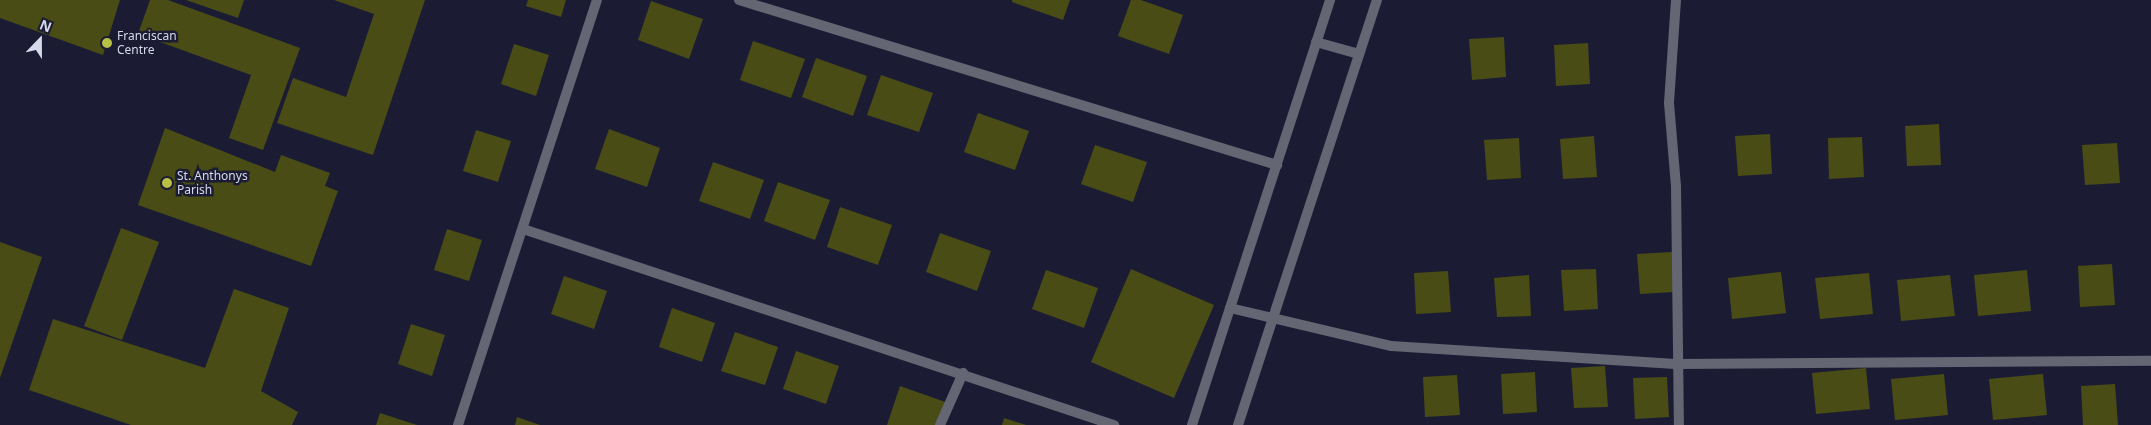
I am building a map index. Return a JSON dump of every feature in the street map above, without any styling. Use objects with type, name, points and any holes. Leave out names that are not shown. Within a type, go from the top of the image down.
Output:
[{"type":"street","points":[[458,425],[524,229],[597,0]]},
{"type":"street","points":[[739,0],[1277,165]]},
{"type":"street","points":[[1192,425],[1330,0]]},
{"type":"street","points":[[1238,425],[1275,319],[1294,250],[1377,0]]},
{"type":"street","points":[[1676,0],[1669,102],[1676,186],[1679,425]]},
{"type":"street","points":[[1316,42],[1359,54]]},
{"type":"street","points":[[524,229],[963,373],[1114,425]]},
{"type":"street","points":[[1230,308],[1391,346],[1679,364],[2151,361]]},
{"type":"street","points":[[940,425],[963,373]]},
{"type":"street","points":[[1679,414],[1687,425]]},
{"type":"building","points":[[0,0],[120,0],[103,55],[0,18]]},
{"type":"building","points":[[150,0],[168,0],[300,48],[263,150],[229,138],[251,75],[138,34]]},
{"type":"building","points":[[186,0],[244,0],[238,18]]},
{"type":"building","points":[[334,0],[425,0],[373,155],[277,123],[293,78],[346,97],[374,14]]},
{"type":"building","points":[[528,0],[566,0],[561,17],[526,6]]},
{"type":"building","points":[[1012,0],[1070,0],[1063,20],[1012,2]]},
{"type":"building","points":[[1131,0],[1141,0],[1183,15],[1169,54],[1118,36]]},
{"type":"building","points":[[651,1],[703,19],[689,59],[638,40]]},
{"type":"building","points":[[1504,37],[1506,77],[1472,80],[1469,39]]},
{"type":"building","points":[[753,41],[805,59],[791,98],[740,80]]},
{"type":"building","points":[[1588,43],[1590,84],[1556,86],[1554,45]]},
{"type":"building","points":[[514,44],[549,55],[536,96],[501,84]]},
{"type":"building","points":[[816,58],[867,76],[853,116],[802,97]]},
{"type":"building","points":[[881,75],[933,93],[919,132],[867,115]]},
{"type":"building","points":[[978,113],[1029,131],[1015,170],[964,152]]},
{"type":"building","points":[[1939,124],[1941,165],[1907,166],[1905,126]]},
{"type":"building","points":[[165,128],[275,172],[281,155],[330,173],[325,186],[338,191],[311,266],[138,205]]},
{"type":"building","points":[[609,129],[660,148],[647,187],[595,169]]},
{"type":"building","points":[[476,130],[511,141],[498,182],[463,171]]},
{"type":"building","points":[[1770,134],[1772,174],[1738,176],[1735,136]]},
{"type":"building","points":[[1594,136],[1597,177],[1563,179],[1560,139]]},
{"type":"building","points":[[1862,137],[1864,177],[1829,179],[1828,138]]},
{"type":"building","points":[[1519,138],[1521,178],[1487,180],[1484,140]]},
{"type":"building","points":[[2117,143],[2120,183],[2085,185],[2082,145]]},
{"type":"building","points":[[1095,145],[1147,162],[1133,202],[1081,184]]},
{"type":"building","points":[[713,162],[764,180],[750,219],[699,201]]},
{"type":"building","points":[[778,182],[830,200],[815,240],[764,221]]},
{"type":"building","points":[[840,207],[892,225],[878,265],[827,247]]},
{"type":"building","points":[[121,228],[159,242],[122,340],[84,326]]},
{"type":"building","points":[[447,229],[482,240],[469,281],[434,270]]},
{"type":"building","points":[[940,233],[991,251],[977,291],[926,272]]},
{"type":"building","points":[[0,242],[42,257],[0,378]]},
{"type":"building","points":[[1672,252],[1674,292],[1640,294],[1637,254]]},
{"type":"building","points":[[2112,264],[2115,305],[2080,307],[2078,266]]},
{"type":"building","points":[[1131,269],[1214,305],[1174,398],[1091,362]]},
{"type":"building","points":[[1596,269],[1598,309],[1564,311],[1561,270]]},
{"type":"building","points":[[1046,270],[1098,288],[1084,328],[1032,309]]},
{"type":"building","points":[[2027,270],[2031,311],[1978,316],[1974,275]]},
{"type":"building","points":[[1448,271],[1451,312],[1416,314],[1414,273]]},
{"type":"building","points":[[1781,272],[1786,313],[1732,319],[1728,278]]},
{"type":"building","points":[[1869,273],[1873,314],[1820,319],[1815,278]]},
{"type":"building","points":[[1529,275],[1531,316],[1497,317],[1494,278]]},
{"type":"building","points":[[1950,275],[1955,316],[1901,321],[1897,280]]},
{"type":"building","points":[[564,276],[607,291],[594,329],[551,314]]},
{"type":"building","points":[[234,289],[289,308],[261,391],[298,412],[292,425],[131,425],[29,390],[53,319],[205,368]]},
{"type":"building","points":[[672,308],[715,323],[702,362],[659,347]]},
{"type":"building","points":[[411,324],[445,335],[432,376],[398,364]]},
{"type":"building","points":[[735,332],[778,347],[765,385],[721,371]]},
{"type":"building","points":[[796,351],[839,366],[826,404],[783,389]]},
{"type":"building","points":[[1605,366],[1608,407],[1574,408],[1571,368]]},
{"type":"building","points":[[1866,368],[1870,409],[1816,414],[1812,373]]},
{"type":"building","points":[[1535,372],[1537,412],[1503,414],[1501,374]]},
{"type":"building","points":[[1944,374],[1948,415],[1895,420],[1891,379]]},
{"type":"building","points":[[2043,374],[2047,415],[1993,420],[1989,379]]},
{"type":"building","points":[[1457,375],[1460,415],[1425,417],[1423,377]]},
{"type":"building","points":[[1667,377],[1669,417],[1635,419],[1633,378]]},
{"type":"building","points":[[2115,384],[2118,425],[2083,425],[2081,386]]},
{"type":"building","points":[[900,386],[951,404],[944,425],[887,425]]},
{"type":"building","points":[[380,413],[417,425],[376,425]]},
{"type":"building","points":[[517,417],[540,425],[515,425]]},
{"type":"building","points":[[1004,418],[1026,425],[1002,425]]},
{"type":"place","name":"Franciscan Centre","points":[[107,43]]},
{"type":"place","name":"St. Anthonys Parish","points":[[167,183]]}]
